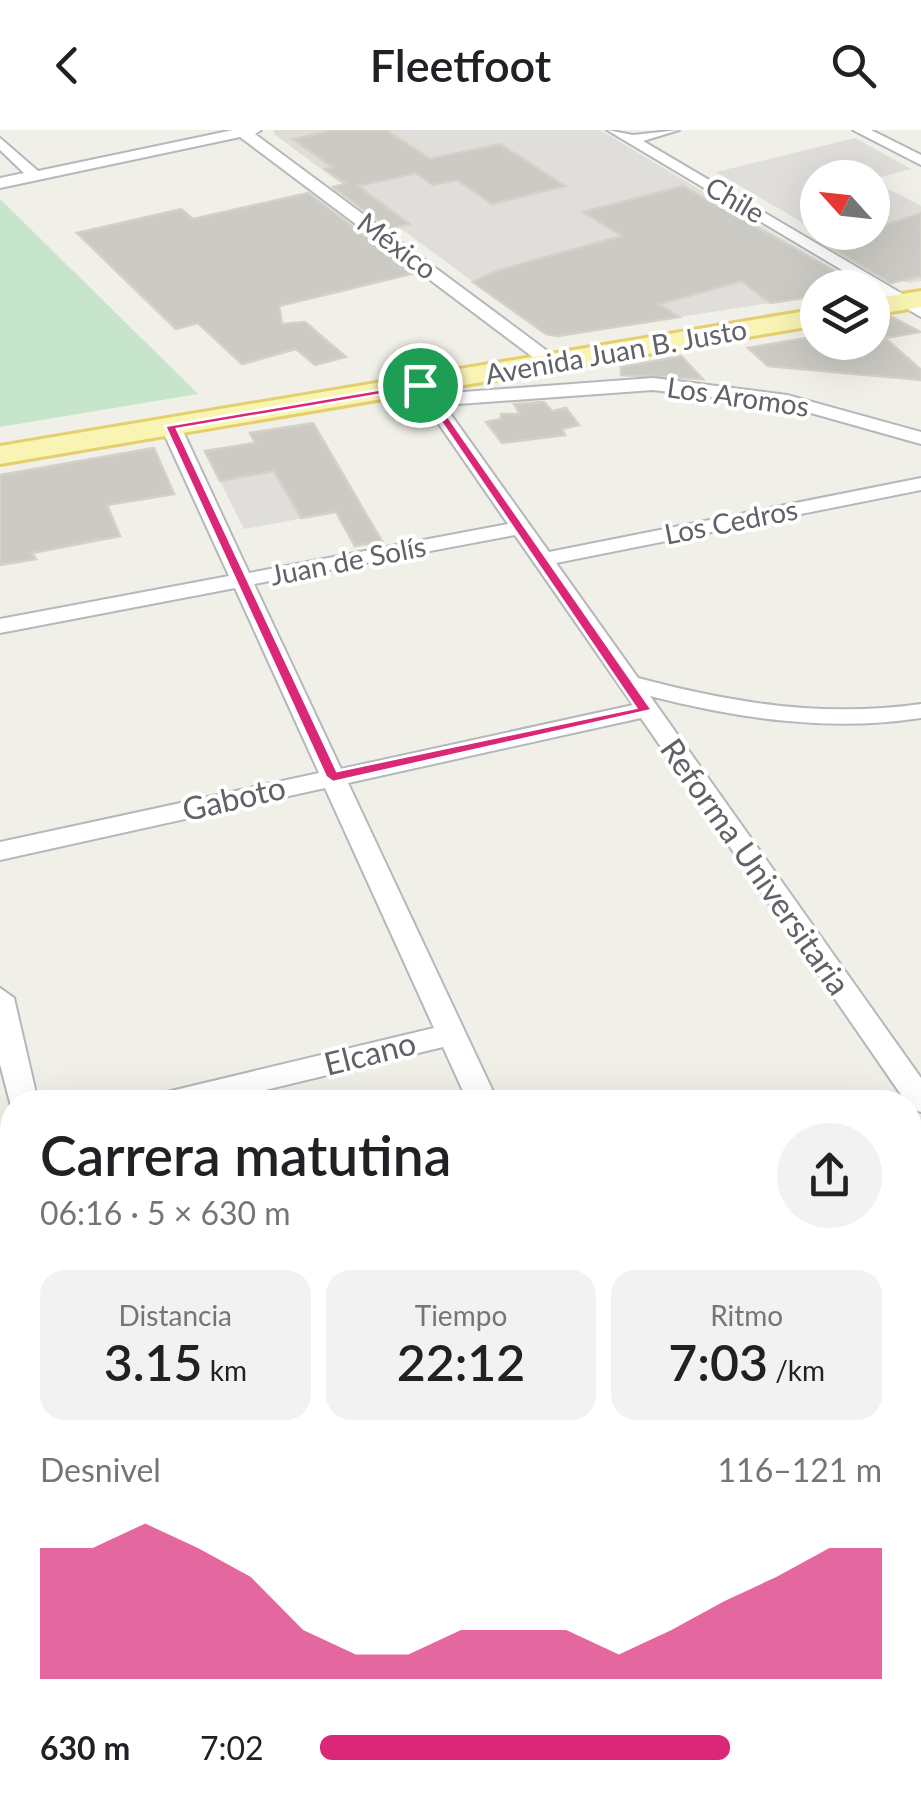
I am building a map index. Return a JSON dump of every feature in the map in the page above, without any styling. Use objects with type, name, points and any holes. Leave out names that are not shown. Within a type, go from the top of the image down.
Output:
[{"type":"main road","points":[[890,306],[917,304]]},
{"type":"main road","name":"Avenida Juan B. Justo","points":[[0,454],[171,426],[426,393],[552,363],[800,320]]},
{"type":"street","name":"Chile","points":[[614,130],[917,304]]},
{"type":"street","points":[[630,140],[672,130]]},
{"type":"street","points":[[860,130],[921,161]]},
{"type":"street","points":[[0,183],[246,131]]},
{"type":"street","name":"México","points":[[246,131],[552,363]]},
{"type":"street","points":[[0,142],[35,176]]},
{"type":"street","name":"Los Aromos","points":[[426,393],[653,384],[788,401],[921,438]]},
{"type":"street","name":"Reforma Universitaria","points":[[426,393],[914,1090]]},
{"type":"street","points":[[171,426],[478,1090]]},
{"type":"street","name":"Los Cedros","points":[[541,560],[921,484]]},
{"type":"street","name":"Juan de Solís","points":[[0,626],[519,528]]},
{"type":"street","points":[[625,682],[698,700],[793,713],[848,717],[921,711]]},
{"type":"street","name":"Gaboto","points":[[0,851],[645,710]]},
{"type":"street","points":[[0,998],[20,1090]]},
{"type":"street","name":"Elcano","points":[[221,1090],[452,1034]]},
{"type":"shaded area","points":[[274,130],[399,130],[452,165],[347,188],[274,134]]},
{"type":"shaded area","points":[[399,130],[600,130],[835,270],[800,270],[800,299],[679,317],[612,273],[502,303],[347,189],[450,164]]},
{"type":"shaded area","points":[[855,138],[911,169],[890,175],[890,160],[800,160],[800,221],[716,172]]},
{"type":"shaded area","points":[[890,190],[921,206],[921,281],[907,283],[850,250],[890,250]]},
{"type":"shaded area","points":[[281,469],[346,481],[382,541],[355,546],[336,512],[244,529],[220,481]]},
{"type":"green space","points":[[0,199],[198,394],[0,427]]},
{"type":"building","points":[[334,130],[386,130],[430,159],[500,144],[565,186],[492,204],[457,180],[433,185],[416,173],[358,186],[409,224],[389,229],[333,187],[346,184],[325,169],[332,167],[293,139]]},
{"type":"building","points":[[683,186],[832,270],[800,270],[800,299],[770,303],[742,281],[659,304],[679,317],[558,336],[546,334],[473,282],[499,270],[622,236],[583,212]]},
{"type":"building","points":[[308,193],[415,273],[279,306],[282,324],[305,322],[346,357],[315,365],[296,349],[242,364],[198,323],[176,329],[77,233],[181,209],[193,219]]},
{"type":"building","points":[[921,213],[921,276],[891,283],[890,270],[869,270],[835,250],[890,250],[890,224]]},
{"type":"building","points":[[890,316],[920,332],[890,337]]},
{"type":"building","points":[[800,339],[800,360],[890,360],[890,342],[921,370],[921,380],[768,366],[748,348]]},
{"type":"building","points":[[681,356],[703,379],[621,375],[621,367]]},
{"type":"building","points":[[544,402],[552,411],[566,408],[579,425],[562,429],[565,435],[502,443],[486,422],[501,419],[501,414],[520,414],[514,404]]},
{"type":"building","points":[[313,423],[382,541],[355,546],[336,512],[301,518],[274,471],[220,481],[205,451],[255,443],[250,433]]},
{"type":"building","points":[[154,448],[174,494],[107,505],[120,536],[32,553],[36,559],[0,565],[0,475]]},
{"type":"route","points":[[420,385],[645,710],[333,777],[171,426],[420,385]]}]
